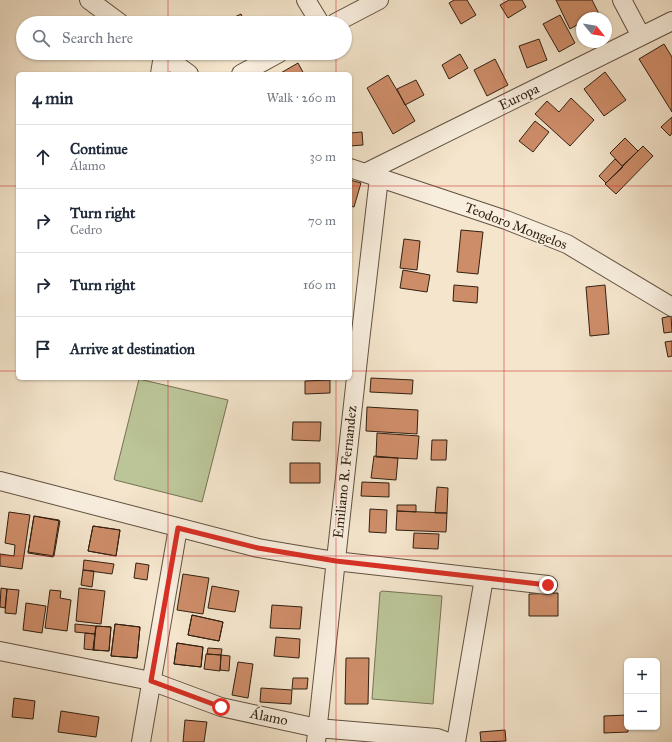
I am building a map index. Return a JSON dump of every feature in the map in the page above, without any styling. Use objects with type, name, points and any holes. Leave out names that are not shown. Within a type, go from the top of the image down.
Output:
[{"type":"street","points":[[89,0],[111,16]]},
{"type":"street","points":[[306,0],[316,16]]},
{"type":"street","points":[[348,16],[379,0]]},
{"type":"street","points":[[622,0],[641,36]]},
{"type":"street","name":"Europa","points":[[365,173],[672,21]]},
{"type":"street","points":[[160,72],[161,60]]},
{"type":"street","points":[[170,60],[186,72]]},
{"type":"street","points":[[245,72],[266,60]]},
{"type":"street","name":"Teodoro Mongelos","points":[[365,173],[506,220],[566,244],[672,307]]},
{"type":"street","name":"Emiliano R. Fernandez","points":[[352,347],[365,173]]},
{"type":"street","name":"Emiliano R. Fernandez","points":[[316,735],[336,561],[350,380]]},
{"type":"street","points":[[0,481],[258,548],[336,561],[548,585]]},
{"type":"street","points":[[140,742],[178,528]]},
{"type":"street","points":[[456,742],[484,578]]},
{"type":"street","name":"Álamo","points":[[0,651],[151,681],[221,707],[316,735],[437,738],[448,742]]},
{"type":"green space","points":[[139,380],[228,400],[202,502],[114,479]]},
{"type":"green space","points":[[380,592],[442,596],[433,704],[372,699]]},
{"type":"building","points":[[454,0],[467,0],[476,15],[461,24],[449,3]]},
{"type":"building","points":[[509,0],[522,0],[526,7],[508,18],[500,5]]},
{"type":"building","points":[[556,0],[592,0],[598,12],[576,12],[576,26],[570,29]]},
{"type":"building","points":[[560,15],[575,43],[559,52],[543,24]]},
{"type":"building","points":[[539,39],[547,60],[527,68],[519,46]]},
{"type":"building","points":[[664,44],[672,57],[672,112],[639,59]]},
{"type":"building","points":[[460,54],[468,68],[449,79],[442,65]]},
{"type":"building","points":[[495,59],[508,85],[487,96],[474,70]]},
{"type":"building","points":[[298,63],[303,72],[282,72]]},
{"type":"building","points":[[605,72],[626,100],[604,116],[584,89]]},
{"type":"building","points":[[388,75],[415,121],[393,134],[367,88]]},
{"type":"building","points":[[416,80],[424,95],[405,105],[397,89]]},
{"type":"building","points":[[571,98],[594,120],[570,146],[535,114],[547,101],[559,112]]},
{"type":"building","points":[[672,117],[672,133],[670,136],[661,127]]},
{"type":"building","points":[[535,121],[549,132],[533,152],[519,141]]},
{"type":"building","points":[[362,132],[363,145],[352,146],[352,133]]},
{"type":"building","points":[[625,138],[638,151],[622,166],[610,153]]},
{"type":"building","points":[[643,146],[653,156],[616,194],[605,184]]},
{"type":"building","points":[[615,159],[623,167],[606,183],[599,176]]},
{"type":"building","points":[[352,181],[361,183],[354,207],[352,206]]},
{"type":"building","points":[[461,230],[483,232],[478,274],[457,272]]},
{"type":"building","points":[[404,239],[420,241],[417,270],[400,268]]},
{"type":"building","points":[[403,270],[430,275],[427,292],[400,288]]},
{"type":"building","points":[[454,285],[478,287],[477,303],[453,301]]},
{"type":"building","points":[[605,285],[609,334],[590,336],[586,287]]},
{"type":"building","points":[[671,316],[672,332],[664,333],[662,318]]},
{"type":"building","points":[[672,341],[672,356],[668,357],[665,342]]},
{"type":"building","points":[[371,378],[413,380],[412,394],[370,392]]},
{"type":"building","points":[[330,380],[330,393],[305,394],[305,381]]},
{"type":"building","points":[[367,407],[418,410],[417,434],[366,431]]},
{"type":"building","points":[[293,422],[321,422],[320,441],[292,440]]},
{"type":"building","points":[[377,433],[419,436],[417,459],[376,457]]},
{"type":"building","points":[[432,440],[447,440],[446,460],[431,460]]},
{"type":"building","points":[[374,456],[398,458],[396,480],[371,478]]},
{"type":"building","points":[[290,463],[320,463],[320,483],[290,483]]},
{"type":"building","points":[[362,482],[389,483],[389,497],[361,496]]},
{"type":"building","points":[[437,487],[448,488],[447,513],[435,513]]},
{"type":"building","points":[[397,505],[416,505],[416,512],[397,511]]},
{"type":"building","points":[[370,509],[387,510],[386,533],[369,532]]},
{"type":"building","points":[[397,511],[447,513],[446,532],[396,530]]},
{"type":"building","points":[[9,512],[30,515],[22,569],[0,566],[0,554],[14,556],[15,545],[5,543]]},
{"type":"building","points":[[34,516],[60,521],[54,556],[28,552]]},
{"type":"building","points":[[34,516],[59,520],[53,557],[28,553]]},
{"type":"building","points":[[93,526],[120,530],[116,556],[88,551]]},
{"type":"building","points":[[93,526],[120,530],[116,556],[88,551]]},
{"type":"building","points":[[414,533],[439,534],[438,549],[413,548]]},
{"type":"building","points":[[84,560],[114,564],[112,574],[83,570]]},
{"type":"building","points":[[136,563],[149,565],[147,580],[134,578]]},
{"type":"building","points":[[83,570],[94,571],[92,587],[81,585]]},
{"type":"building","points":[[183,574],[209,578],[203,614],[177,610]]},
{"type":"building","points":[[212,586],[239,591],[235,612],[208,608]]},
{"type":"building","points":[[1,588],[7,589],[5,608],[0,607]]},
{"type":"building","points":[[79,588],[105,591],[101,624],[76,621]]},
{"type":"building","points":[[7,589],[19,590],[16,614],[5,613]]},
{"type":"building","points":[[50,590],[61,591],[60,598],[71,600],[67,631],[45,628]]},
{"type":"building","points":[[558,593],[558,616],[529,616],[529,594]]},
{"type":"building","points":[[26,603],[46,606],[42,633],[23,630]]},
{"type":"building","points":[[272,605],[302,607],[300,629],[270,628]]},
{"type":"building","points":[[192,615],[223,622],[219,641],[188,635]]},
{"type":"building","points":[[192,615],[223,622],[219,641],[188,635]]},
{"type":"building","points":[[75,624],[96,626],[95,634],[75,632]]},
{"type":"building","points":[[115,624],[140,627],[137,658],[111,656]]},
{"type":"building","points":[[115,624],[140,627],[137,658],[111,656]]},
{"type":"building","points":[[96,626],[111,627],[109,651],[93,650]]},
{"type":"building","points":[[96,626],[111,627],[109,651],[93,650]]},
{"type":"building","points":[[85,633],[95,634],[94,650],[84,649]]},
{"type":"building","points":[[276,637],[300,639],[299,658],[274,656]]},
{"type":"building","points":[[177,643],[203,647],[201,667],[174,664]]},
{"type":"building","points":[[177,643],[203,647],[201,667],[174,664]]},
{"type":"building","points":[[208,648],[222,649],[221,655],[207,654]]},
{"type":"building","points":[[206,654],[221,655],[220,671],[204,669]]},
{"type":"building","points":[[221,655],[230,656],[229,671],[220,670]]},
{"type":"building","points":[[346,658],[369,658],[368,704],[345,704]]},
{"type":"building","points":[[238,662],[253,664],[248,698],[232,695]]},
{"type":"building","points":[[293,678],[308,678],[307,689],[292,689]]},
{"type":"building","points":[[261,688],[292,690],[291,704],[260,702]]},
{"type":"building","points":[[14,698],[35,701],[33,719],[12,717]]},
{"type":"building","points":[[61,711],[99,717],[96,737],[58,732]]},
{"type":"building","points":[[624,715],[624,730],[628,730],[628,732],[604,733],[604,716]]},
{"type":"building","points":[[185,720],[207,722],[204,742],[183,742]]},
{"type":"building","points":[[505,730],[506,741],[481,742],[480,732]]},
{"type":"route","points":[[221,707],[151,681],[178,528],[258,548],[336,561],[548,585]]}]
